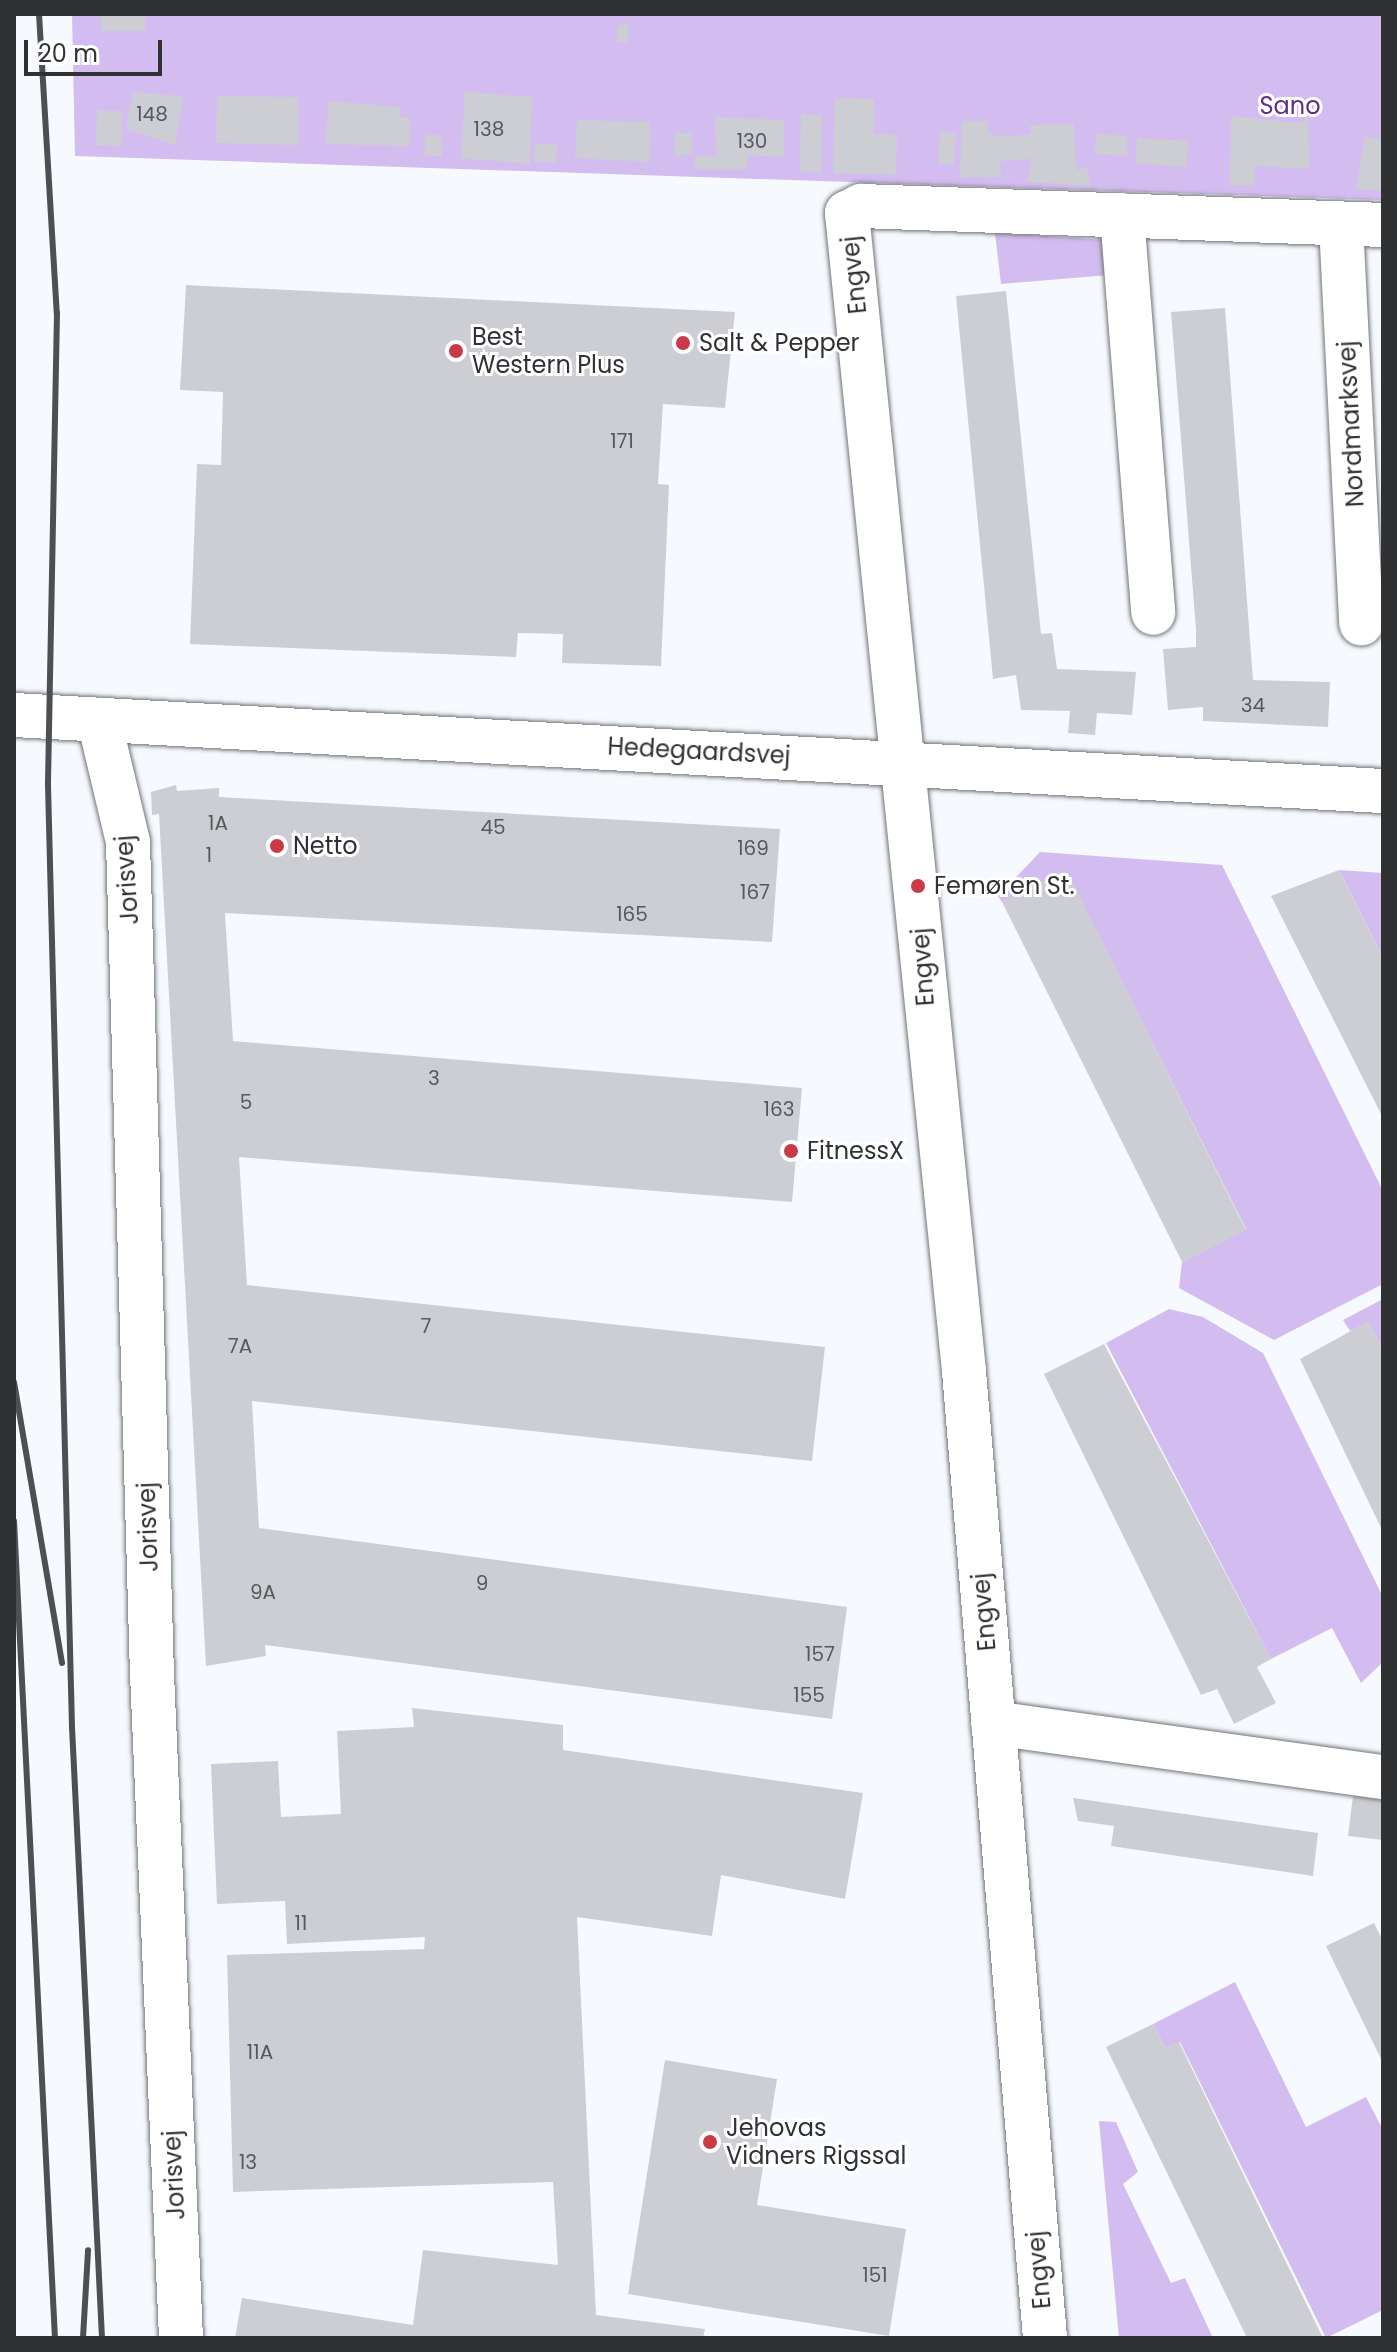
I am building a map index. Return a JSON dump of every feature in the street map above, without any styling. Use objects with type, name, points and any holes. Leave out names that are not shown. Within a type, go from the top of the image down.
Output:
[{"type":"street","name":"Nordmarksvej","points":[[847,213],[861,206],[1362,225],[1361,624]]},
{"type":"street","name":"Engvej","points":[[847,213],[906,762],[1045,2338]]},
{"type":"street","points":[[1122,215],[1153,613]]},
{"type":"street","name":"Hedegaardsvej","points":[[14,715],[906,762],[1383,791]]},
{"type":"street","name":"Jorisvej","points":[[99,720],[128,842],[151,1659],[181,2338]]},
{"type":"street","points":[[993,1723],[1383,1777]]},
{"type":"green space","name":"Sano","points":[[72,14],[1383,14],[1383,200],[75,156]]},
{"type":"green space","points":[[995,233],[1108,240],[1109,275],[1001,284]]},
{"type":"green space","points":[[1040,852],[1222,865],[1383,1191],[1383,1284],[1274,1340],[1179,1288],[1182,1262],[1246,1229],[1066,871],[1002,902],[998,896]]},
{"type":"green space","points":[[1339,870],[1383,873],[1383,958]]},
{"type":"green space","points":[[1383,1299],[1383,1350],[1369,1322],[1350,1331],[1343,1320]]},
{"type":"green space","points":[[1169,1309],[1203,1317],[1263,1353],[1383,1597],[1383,1662],[1361,1683],[1332,1628],[1271,1659],[1106,1343]]},
{"type":"green space","points":[[1235,1982],[1306,2127],[1366,2097],[1383,2130],[1383,2310],[1326,2338],[1180,2042],[1165,2048],[1153,2024]]},
{"type":"green space","points":[[1099,2121],[1116,2122],[1138,2172],[1123,2184],[1171,2283],[1185,2278],[1213,2338],[1119,2338]]},
{"type":"building","points":[[101,14],[145,14],[145,31],[101,31]]},
{"type":"building","points":[[618,25],[629,25],[628,42],[617,42]]},
{"type":"building","points":[[133,92],[183,96],[175,145],[126,129]]},
{"type":"building","points":[[465,92],[532,97],[530,164],[461,158]]},
{"type":"building","points":[[217,96],[298,97],[298,145],[216,143]]},
{"type":"building","points":[[835,98],[874,99],[874,134],[897,135],[896,175],[833,173]]},
{"type":"building","points":[[329,101],[400,107],[400,117],[410,118],[409,146],[325,144]]},
{"type":"building","points":[[97,110],[122,111],[121,146],[96,145]]},
{"type":"building","points":[[801,114],[822,116],[821,173],[800,171]]},
{"type":"building","points":[[1231,116],[1300,123],[1308,117],[1309,169],[1254,166],[1254,186],[1230,185]]},
{"type":"building","points":[[715,117],[784,120],[784,157],[748,155],[747,169],[694,169],[696,155],[716,156]]},
{"type":"building","points":[[577,120],[650,122],[649,162],[575,158]]},
{"type":"building","points":[[962,121],[988,121],[988,133],[1000,137],[1031,134],[1030,125],[1074,124],[1076,170],[1088,168],[1090,186],[1027,182],[1032,159],[1000,161],[1001,177],[960,177]]},
{"type":"building","points":[[940,132],[956,133],[954,165],[938,164]]},
{"type":"building","points":[[675,133],[692,133],[692,154],[674,155]]},
{"type":"building","points":[[1096,134],[1127,136],[1127,156],[1095,154]]},
{"type":"building","points":[[425,135],[441,135],[442,156],[425,156]]},
{"type":"building","points":[[1365,137],[1383,138],[1383,191],[1356,189]]},
{"type":"building","points":[[1137,138],[1188,141],[1186,167],[1136,163]]},
{"type":"building","points":[[535,144],[557,145],[556,163],[534,161]]},
{"type":"building","points":[[186,285],[735,312],[725,408],[663,404],[658,484],[669,485],[661,666],[562,663],[563,634],[518,633],[516,657],[190,644],[197,464],[221,465],[223,392],[180,390]]},
{"type":"building","points":[[1006,291],[1041,634],[1052,633],[1057,669],[1136,672],[1132,715],[1097,713],[1095,735],[1068,733],[1070,711],[1021,710],[1016,675],[993,679],[956,296]]},
{"type":"building","points":[[1225,308],[1253,680],[1330,682],[1328,727],[1203,721],[1203,707],[1168,710],[1163,649],[1196,647],[1171,312]]},
{"type":"building","points":[[176,785],[177,791],[219,788],[219,797],[780,829],[772,942],[225,913],[233,1041],[802,1088],[792,1202],[239,1157],[247,1285],[825,1347],[812,1461],[252,1401],[259,1528],[847,1607],[832,1719],[265,1645],[266,1656],[206,1666],[159,814],[152,815],[151,792]]},
{"type":"building","points":[[1066,870],[1246,1230],[1182,1262],[1002,902]]},
{"type":"building","points":[[1339,870],[1383,958],[1383,1118],[1271,896]]},
{"type":"building","points":[[1369,1321],[1383,1350],[1383,1532],[1300,1359]]},
{"type":"building","points":[[1104,1344],[1271,1659],[1257,1667],[1276,1703],[1234,1724],[1217,1689],[1201,1695],[1044,1374]]},
{"type":"building","points":[[412,1708],[563,1725],[563,1750],[863,1793],[845,1899],[721,1875],[712,1936],[577,1917],[596,2315],[705,2329],[703,2338],[235,2338],[242,2298],[413,2325],[423,2250],[558,2265],[553,2182],[233,2192],[227,1955],[424,1949],[425,1937],[287,1944],[285,1901],[217,1904],[211,1764],[278,1761],[281,1817],[341,1814],[337,1731],[414,1727]]},
{"type":"building","points":[[1353,1796],[1383,1800],[1383,1840],[1348,1836]]},
{"type":"building","points":[[1073,1798],[1318,1833],[1313,1876],[1111,1846],[1114,1826],[1078,1821]]},
{"type":"building","points":[[1374,1923],[1383,1941],[1383,2063],[1326,1946]]},
{"type":"building","points":[[1153,2024],[1165,2048],[1179,2042],[1323,2338],[1247,2338],[1106,2047]]},
{"type":"building","name":"Jehovas Vidners Rigssal","points":[[665,2060],[777,2079],[757,2205],[906,2229],[889,2336],[628,2294]]},
{"type":"railway","points":[[39,14],[57,313],[48,785],[72,1727],[102,2338]]},
{"type":"railway","points":[[14,1382],[62,1663]]},
{"type":"railway","points":[[14,1521],[55,2338]]},
{"type":"railway","points":[[83,2338],[88,2250]]},
{"type":"place","name":"Salt & Pepper","points":[[683,343]]},
{"type":"place","name":"Best Western Plus","points":[[456,351]]},
{"type":"place","name":"Netto","points":[[277,846]]},
{"type":"place","name":"Femøren St.","points":[[918,886]]},
{"type":"place","name":"FitnessX","points":[[791,1151]]},
{"type":"place","name":"Jehovas Vidners Rigssal","points":[[710,2142]]}]
